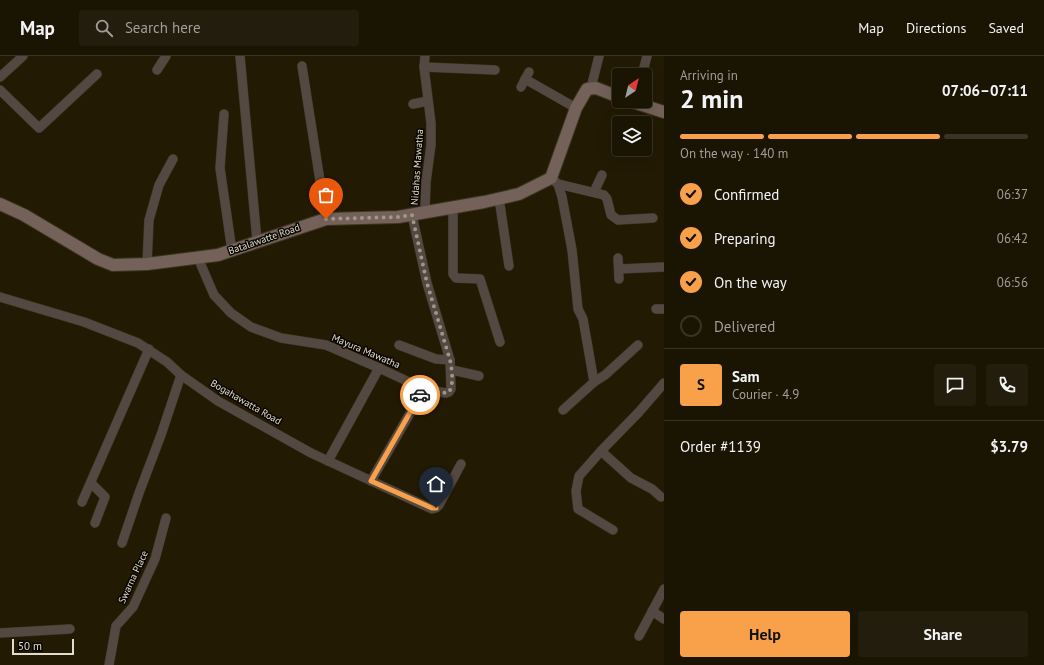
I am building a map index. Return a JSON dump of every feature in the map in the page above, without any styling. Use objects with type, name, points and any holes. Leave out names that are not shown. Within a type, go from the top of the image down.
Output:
[{"type":"street","points":[[0,77],[23,56]]},
{"type":"street","points":[[157,70],[166,56]]},
{"type":"street","points":[[240,56],[257,241]]},
{"type":"street","name":"Nidahas Mawatha","points":[[425,56],[424,67],[431,123],[431,145],[426,182],[425,212]]},
{"type":"street","points":[[591,88],[599,56]]},
{"type":"street","points":[[644,68],[647,56]]},
{"type":"street","points":[[302,66],[326,219]]},
{"type":"street","points":[[424,67],[495,70]]},
{"type":"street","points":[[0,90],[39,128],[97,74]]},
{"type":"street","points":[[525,79],[576,108]]},
{"type":"street","points":[[594,382],[583,319],[578,309],[572,250],[555,181],[576,108],[587,89],[596,88],[612,94]]},
{"type":"street","points":[[413,104],[428,101]]},
{"type":"street","points":[[652,108],[664,112]]},
{"type":"street","points":[[224,114],[220,168],[232,251]]},
{"type":"street","points":[[147,264],[149,220],[159,186],[173,159]]},
{"type":"street","points":[[594,192],[602,175]]},
{"type":"street","points":[[555,181],[604,195],[607,199],[610,215],[618,220],[652,218]]},
{"type":"street","name":"Batalawatte Road","points":[[0,204],[24,215],[98,259],[113,265],[147,264],[198,258],[232,251],[257,241],[326,219],[398,217],[412,215],[519,194],[555,181]]},
{"type":"street","points":[[499,198],[509,266]]},
{"type":"street","points":[[453,206],[453,274],[456,278],[480,279],[500,342]]},
{"type":"street","name":"Mayura Mawatha","points":[[198,258],[214,295],[231,313],[251,327],[281,338],[326,346],[424,389],[446,393],[451,389],[451,365],[427,283],[412,215]]},
{"type":"street","points":[[618,258],[619,279]]},
{"type":"street","points":[[619,269],[664,267]]},
{"type":"street","name":"Bogahawatta Road","points":[[0,297],[111,332],[138,343],[149,349],[218,400],[311,453],[432,508],[436,508],[439,505],[461,464]]},
{"type":"street","points":[[399,345],[479,376]]},
{"type":"street","points":[[563,410],[594,382],[605,376],[638,345]]},
{"type":"street","points":[[82,502],[149,349]]},
{"type":"street","points":[[328,461],[379,368]]},
{"type":"street","points":[[122,543],[161,435],[181,374]]},
{"type":"street","points":[[613,530],[578,509],[576,491],[579,476],[601,450],[639,412],[664,383]]},
{"type":"street","points":[[371,481],[424,389]]},
{"type":"street","points":[[601,450],[631,478],[652,489],[661,497]]},
{"type":"street","points":[[91,483],[105,497],[95,523]]},
{"type":"street","name":"Swarna Place","points":[[109,665],[116,626],[133,607],[155,559],[166,518]]},
{"type":"street","points":[[639,636],[664,589]]},
{"type":"street","points":[[652,611],[664,619]]},
{"type":"street","points":[[0,633],[70,629]]},
{"type":"way so far","points":[[326,219],[398,217],[412,215],[427,283],[452,370],[451,389],[449,392],[446,393],[424,389],[420,395]]},
{"type":"route","points":[[420,395],[371,481],[432,508],[436,508]]}]
